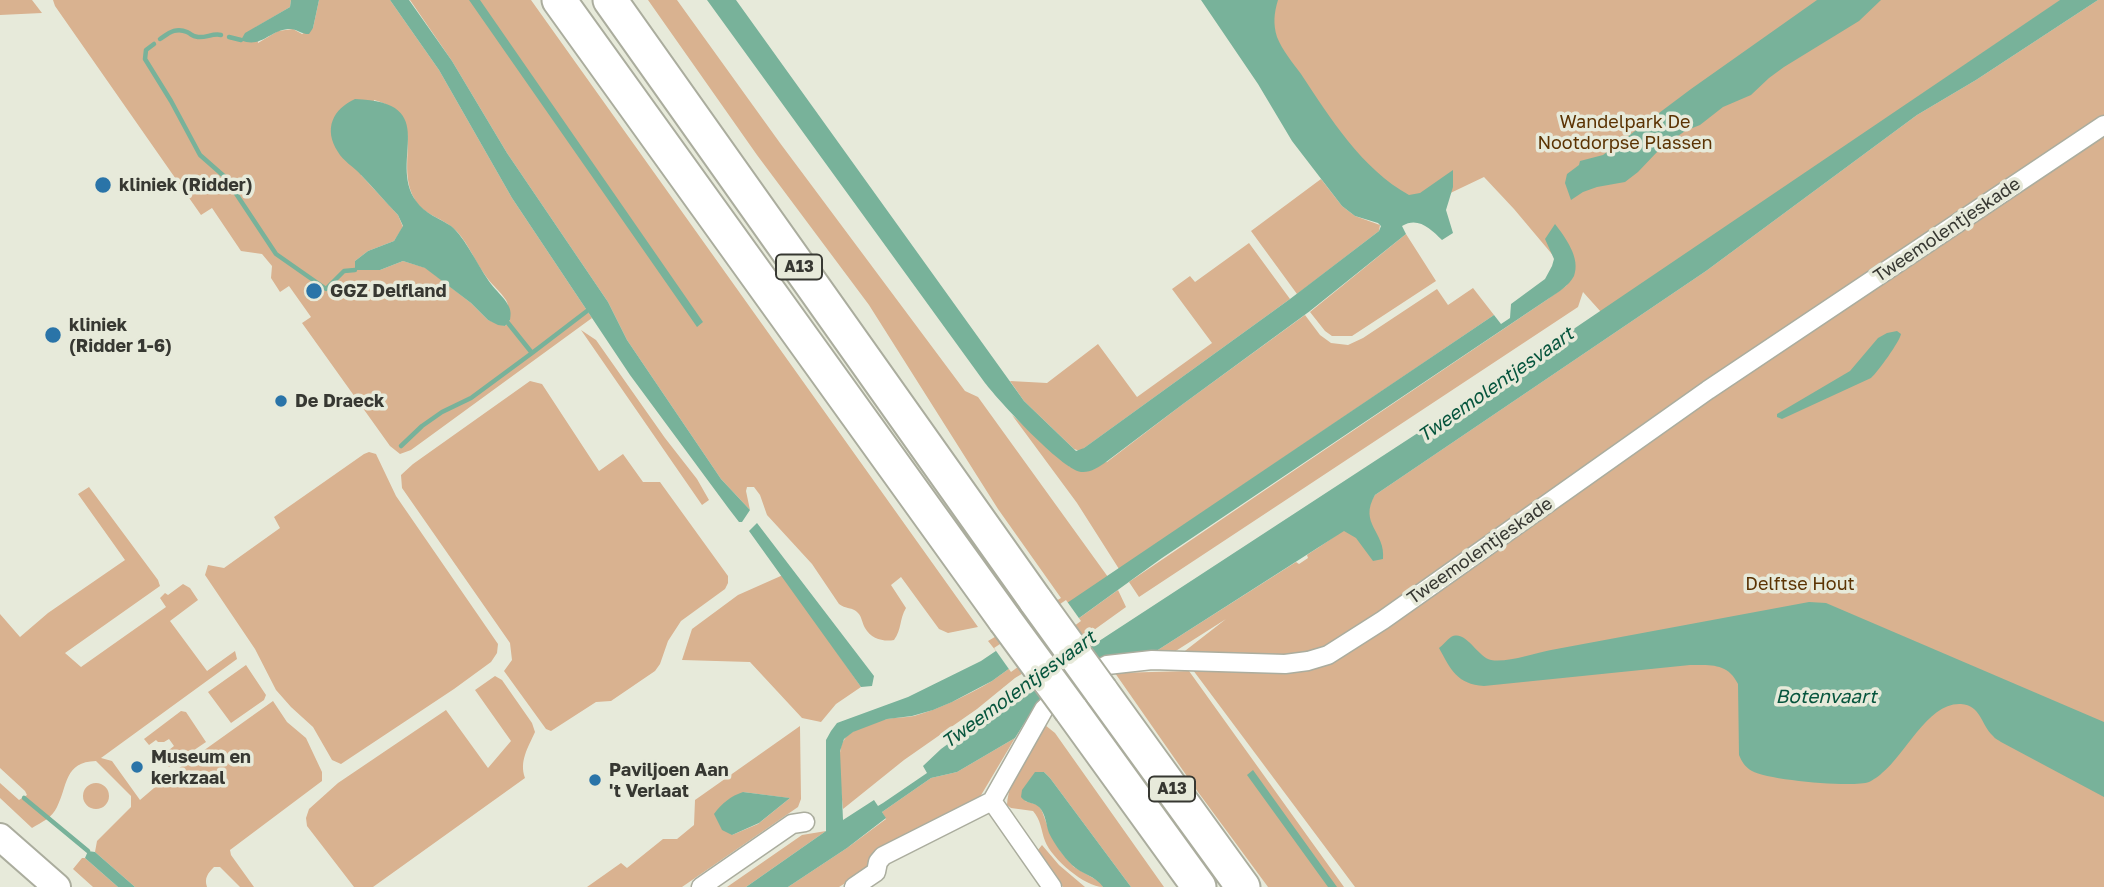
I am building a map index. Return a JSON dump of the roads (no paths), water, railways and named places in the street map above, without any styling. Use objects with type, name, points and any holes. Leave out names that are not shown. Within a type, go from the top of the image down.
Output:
[{"type":"highway","name":"A13","points":[[559,0],[1199,887]]},
{"type":"highway","name":"A13","points":[[610,0],[1036,601],[1243,887]]},
{"type":"highway","name":"A13","points":[[617,0],[643,45]]},
{"type":"main road","points":[[0,836],[57,887]]},
{"type":"street","name":"Tweemolentjeskade","points":[[992,801],[1044,709],[1072,683],[1107,665],[1152,660],[1285,664],[1328,655],[1383,620],[1708,390],[2104,125]]},
{"type":"street","points":[[854,887],[876,872],[878,862],[883,856],[992,801],[1052,887]]},
{"type":"street","points":[[701,887],[792,824],[805,822]]},
{"type":"street","points":[[876,872],[887,887]]},
{"type":"water","points":[[291,0],[319,0],[313,28],[309,34],[288,29],[259,41],[241,40],[245,33],[290,7]]},
{"type":"water","points":[[390,0],[409,0],[452,61],[507,153],[608,302],[627,340],[721,479],[750,510],[742,522],[739,522],[729,509],[630,375],[512,198],[439,70]]},
{"type":"water","points":[[469,0],[480,0],[703,322],[697,327]]},
{"type":"water","points":[[707,0],[736,0],[1024,401],[1076,451],[1084,448],[1290,299],[1379,231],[1381,226],[1355,216],[1342,206],[1292,141],[1258,84],[1201,0],[1278,0],[1275,23],[1282,47],[1348,141],[1376,171],[1409,195],[1420,193],[1453,170],[1453,187],[1446,210],[1453,233],[1442,240],[1419,223],[1402,226],[1406,234],[1310,311],[1106,462],[1091,471],[1081,472],[1046,447],[985,383]]},
{"type":"water","points":[[1817,0],[1881,0],[1859,21],[1784,67],[1751,95],[1723,107],[1700,125],[1685,131],[1658,151],[1625,182],[1597,187],[1571,200],[1565,183],[1567,174],[1579,165],[1580,161],[1603,155]]},
{"type":"water","name":"Tweemolentjesvaart","points":[[2060,0],[2098,0],[1917,115],[1706,271],[1375,495],[1371,505],[1371,521],[1381,542],[1383,559],[1373,561],[1356,538],[1344,531],[1150,655],[1105,659],[1035,706],[1015,738],[957,772],[931,778],[882,812],[886,818],[847,848],[788,887],[746,887],[826,831],[826,740],[837,723],[908,697],[981,661],[1494,315],[1501,324],[1510,318],[1511,304],[1545,279],[1552,266],[1554,259],[1545,239],[1555,224],[1571,248],[1576,269],[1569,283],[1559,292],[1162,558],[992,681],[933,710],[887,719],[853,732],[844,739],[840,751],[843,820],[874,800],[878,806],[883,803],[927,773],[923,766],[941,749],[1001,705],[1476,395]]},
{"type":"water","points":[[355,99],[382,103],[398,110],[406,122],[409,185],[416,201],[428,213],[451,226],[461,237],[509,307],[510,320],[505,326],[488,320],[471,303],[425,268],[403,261],[380,270],[355,270],[355,261],[368,251],[394,241],[403,226],[398,215],[343,158],[334,144],[331,128],[336,114]]},
{"type":"water","points":[[1897,331],[1901,334],[1897,343],[1871,378],[1782,419],[1777,417],[1777,414],[1850,371],[1878,338]]},
{"type":"water","points":[[757,523],[874,676],[872,686],[861,687],[749,531]]},
{"type":"water","name":"Botenvaart","points":[[1809,602],[1826,603],[2104,722],[2104,797],[1996,739],[1977,712],[1968,705],[1949,706],[1938,711],[1891,765],[1869,782],[1810,782],[1774,777],[1747,768],[1739,755],[1738,684],[1724,669],[1690,665],[1484,686],[1461,679],[1451,669],[1439,648],[1451,637],[1462,637],[1486,658],[1505,660]]},
{"type":"water","points":[[1253,770],[1337,887],[1328,887],[1247,775]]},
{"type":"water","points":[[1035,772],[1044,772],[1050,778],[1131,887],[1103,887],[1065,858],[1049,833],[1041,810],[1021,797],[1022,790]]},
{"type":"water","points":[[743,792],[790,798],[759,823],[732,835],[722,830],[714,814],[727,800]]},
{"type":"water","points":[[88,851],[95,852],[135,887],[118,887],[85,858]]},
{"type":"waterway","points":[[160,39],[179,30],[198,37],[221,35]]},
{"type":"waterway","points":[[229,37],[241,40]]},
{"type":"waterway","points":[[154,44],[146,50],[145,59],[200,155],[225,177],[276,254],[326,289],[344,271],[355,270]]},
{"type":"waterway","points":[[508,323],[532,353],[587,311]]},
{"type":"waterway","points":[[401,446],[422,426],[442,412],[471,398],[532,353]]},
{"type":"waterway","points":[[24,798],[88,851]]},
{"type":"place","name":"kliniek (Ridder)","points":[[103,185]]},
{"type":"place","name":"GGZ Delfland","points":[[314,291]]},
{"type":"place","name":"kliniek (Ridder 1-6)","points":[[53,335]]},
{"type":"place","name":"De Draeck","points":[[281,401]]},
{"type":"place","name":"Museum en kerkzaal","points":[[137,767]]},
{"type":"place","name":"Paviljoen Aan 't Verlaat","points":[[595,780]]},
{"type":"park label","name":"Wandelpark De Nootdorpse Plassen","points":[[1625,132]]},
{"type":"park label","name":"Delftse Hout","points":[[1800,584]]}]
